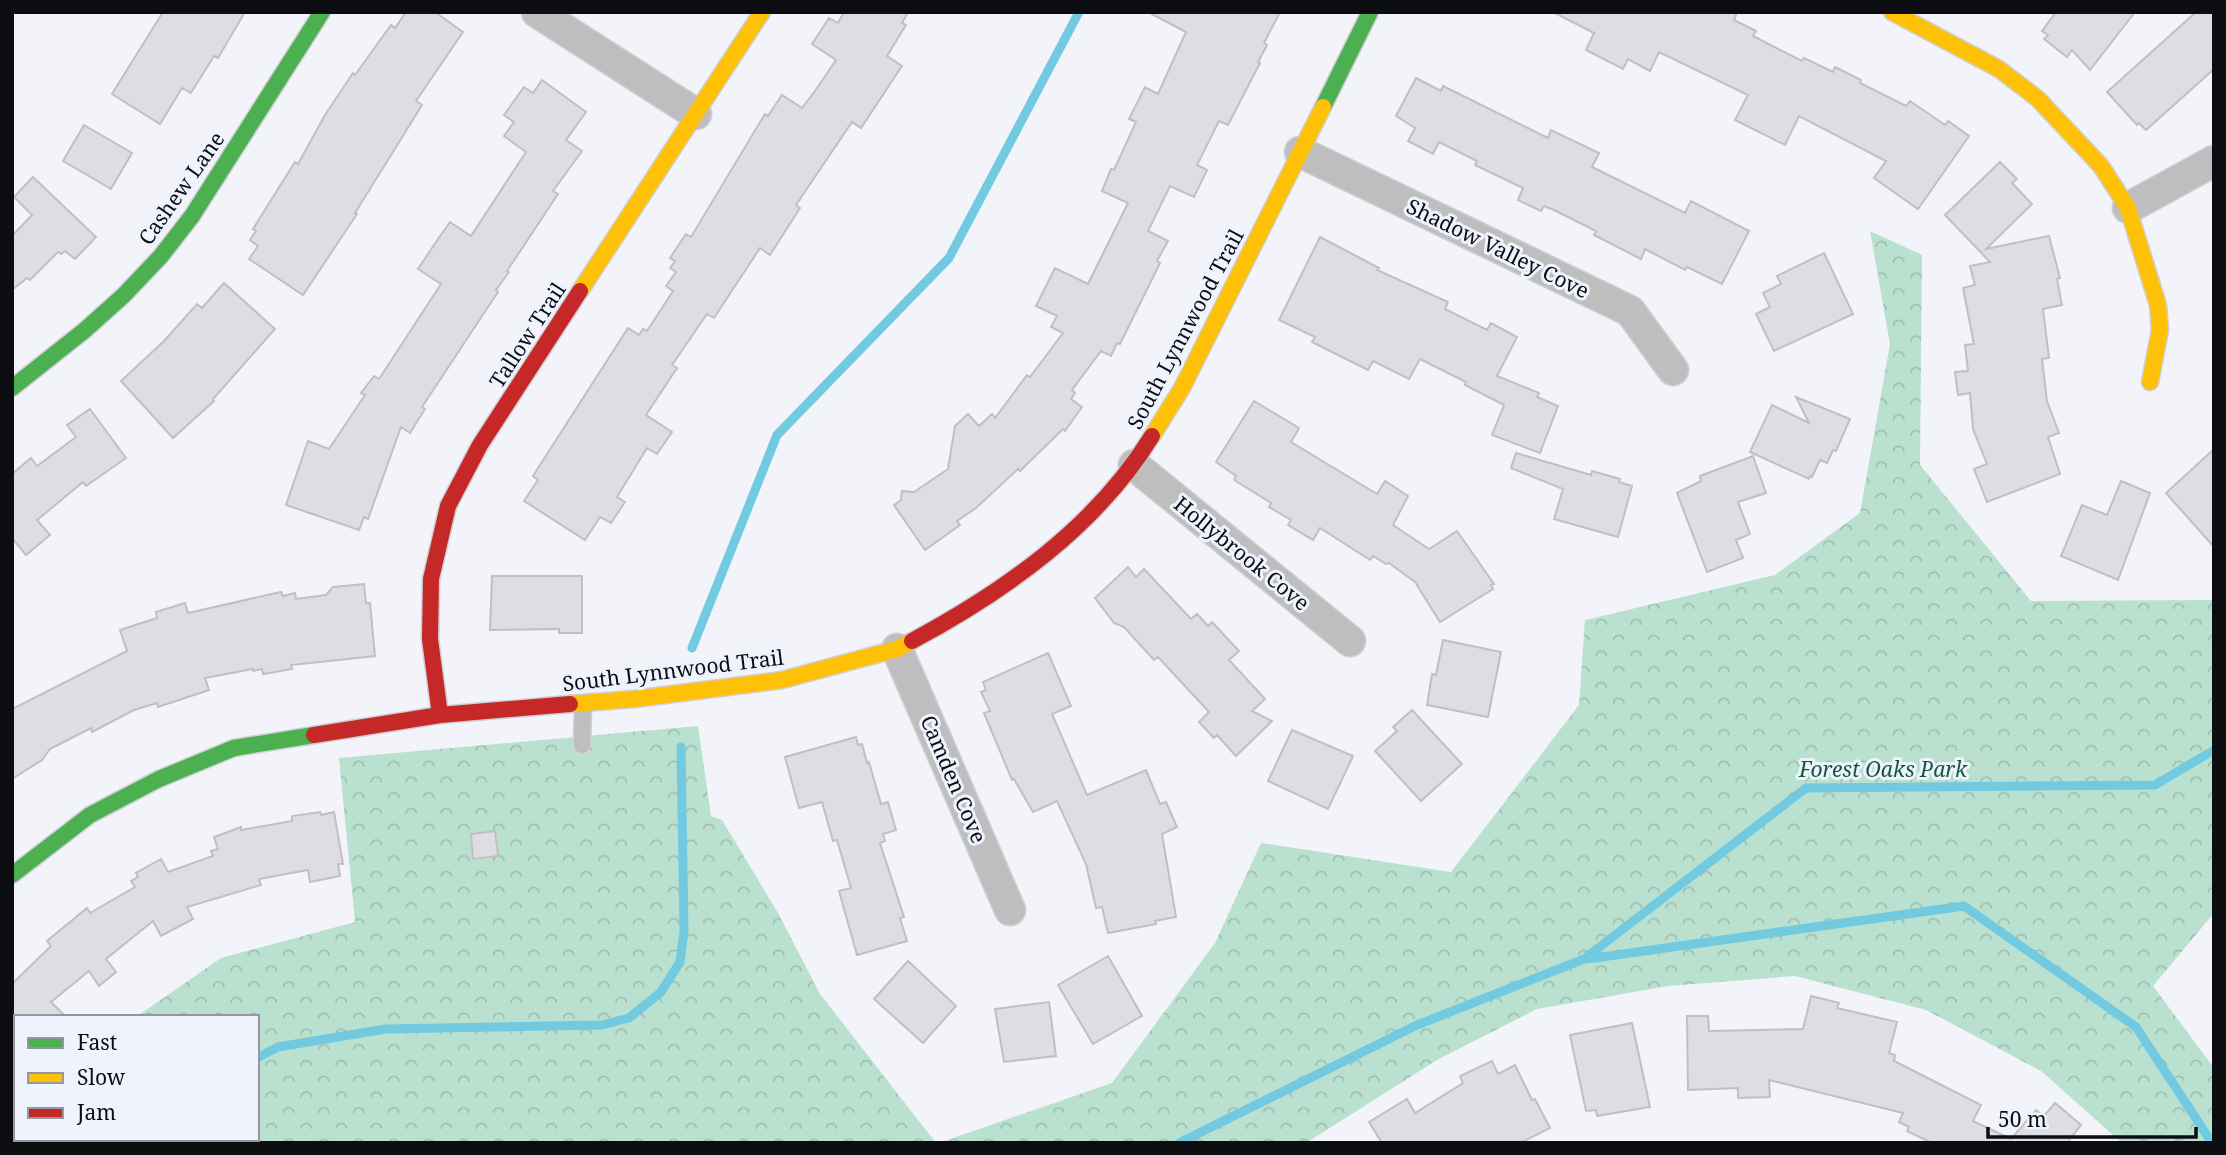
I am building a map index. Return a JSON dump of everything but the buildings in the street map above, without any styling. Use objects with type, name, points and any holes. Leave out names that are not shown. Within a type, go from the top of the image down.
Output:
[{"type":"street","name":"Cashew Lane","points":[[12,388],[85,330],[124,295],[161,256],[192,216],[322,12]]},
{"type":"street","points":[[537,12],[696,114]]},
{"type":"street","name":"Tallow Trail","points":[[440,715],[430,639],[431,579],[448,506],[480,445],[762,12]]},
{"type":"street","name":"South Lynnwood Trail","points":[[12,875],[90,815],[159,779],[234,748],[440,715],[674,695],[782,680],[897,649],[962,614],[1025,571],[1084,520],[1134,465],[1182,388],[1370,12]]},
{"type":"street","points":[[1892,12],[1999,69],[2038,99],[2101,166],[2128,208],[2158,305],[2160,330],[2150,382]]},
{"type":"street","name":"Shadow Valley Cove","points":[[1300,152],[1630,311],[1673,370]]},
{"type":"street","points":[[2128,208],[2214,161]]},
{"type":"street","name":"Hollybrook Cove","points":[[1134,465],[1350,640]]},
{"type":"street","name":"Camden Cove","points":[[897,649],[1010,910]]},
{"type":"lane","points":[[582,745],[583,704]]},
{"type":"green space","name":"Forest Oaks Park","points":[[1870,231],[1922,255],[1920,465],[2031,601],[2214,600],[2214,913],[2153,986],[2214,1068],[2214,1143],[2122,1143],[2041,1071],[1926,1010],[1795,976],[1668,986],[1537,1009],[1437,1060],[1306,1143],[939,1143],[1112,1083],[1215,943],[1261,843],[1451,872],[1579,705],[1585,620],[1775,575],[1860,513],[1890,344]]},
{"type":"green space","points":[[698,726],[711,816],[722,820],[778,913],[820,994],[936,1143],[12,1143],[14,1132],[14,1141],[259,1141],[259,1015],[139,1015],[221,958],[355,922],[339,758]]},
{"type":"waterway","points":[[692,648],[777,435],[949,258],[1079,12]]},
{"type":"waterway","points":[[259,1057],[278,1047],[385,1029],[602,1025],[629,1018],[661,992],[680,962],[684,931],[681,747]]},
{"type":"waterway","points":[[1179,1143],[1417,1025],[1584,959],[1806,788],[2155,785],[2214,750]]},
{"type":"waterway","points":[[1587,959],[1964,906],[2136,1027],[2212,1143]]},
{"type":"traffic: fast","points":[[12,388],[85,330],[124,295],[161,256],[192,216],[322,12]]},
{"type":"traffic: fast","points":[[1323,107],[1370,12]]},
{"type":"traffic: fast","points":[[12,875],[90,815],[159,779],[234,748],[314,735]]},
{"type":"traffic: slow","points":[[580,291],[762,12]]},
{"type":"traffic: slow","points":[[1892,12],[1999,69],[2038,99],[2101,166],[2128,208],[2158,305],[2160,330],[2150,382]]},
{"type":"traffic: slow","points":[[1152,436],[1182,388],[1323,107]]},
{"type":"traffic: slow","points":[[570,704],[634,699],[782,680],[897,649],[912,641]]},
{"type":"traffic: jam","points":[[440,715],[430,639],[431,579],[448,506],[480,445],[580,291]]},
{"type":"traffic: jam","points":[[912,641],[981,601],[1046,554],[1104,499],[1152,436]]},
{"type":"traffic: jam","points":[[314,735],[440,715],[570,704]]}]
